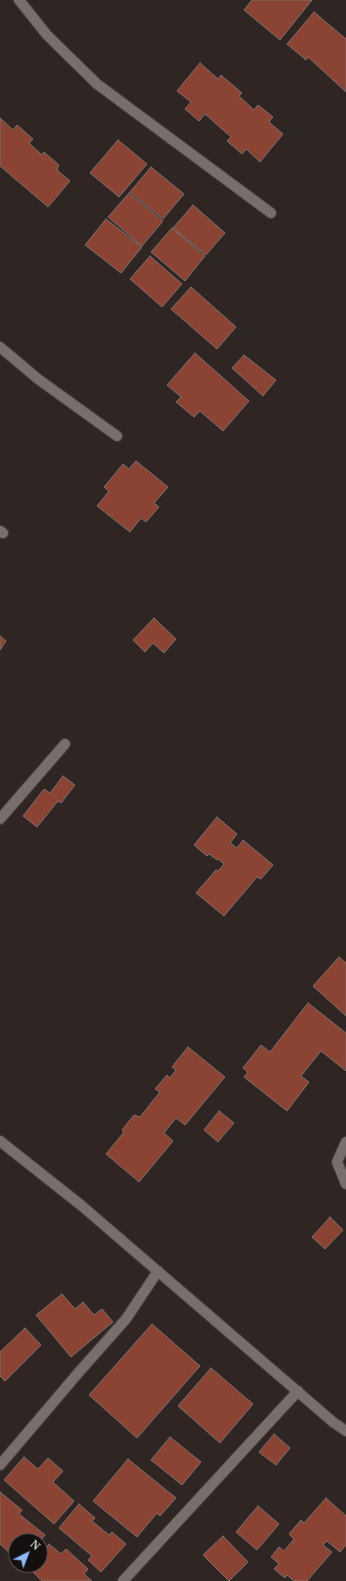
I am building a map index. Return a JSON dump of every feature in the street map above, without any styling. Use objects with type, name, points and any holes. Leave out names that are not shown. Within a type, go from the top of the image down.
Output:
[{"type":"street","points":[[19,0],[47,35],[97,84],[271,213]]},
{"type":"street","points":[[0,347],[38,379],[117,436]]},
{"type":"street","points":[[0,820],[65,744]]},
{"type":"street","points":[[0,1141],[82,1206],[333,1422],[346,1431]]},
{"type":"street","points":[[346,1142],[337,1162],[346,1184]]},
{"type":"street","points":[[0,1465],[78,1372],[126,1319],[158,1271]]},
{"type":"street","points":[[123,1581],[298,1391]]},
{"type":"building","points":[[252,0],[312,0],[280,40],[244,10]]},
{"type":"building","points":[[314,12],[346,39],[346,92],[308,57],[306,60],[287,44]]},
{"type":"building","points":[[200,63],[218,79],[221,75],[242,93],[239,96],[254,110],[258,105],[273,117],[269,122],[283,134],[260,162],[246,149],[242,154],[227,141],[231,137],[205,114],[199,121],[185,109],[191,102],[177,91]]},
{"type":"building","points":[[0,118],[13,130],[17,125],[33,139],[29,143],[42,155],[44,152],[59,165],[57,170],[70,181],[48,207],[0,166]]},
{"type":"building","points":[[118,140],[147,164],[119,197],[90,173]]},
{"type":"building","points":[[151,167],[184,194],[163,219],[130,192]]},
{"type":"building","points":[[129,193],[163,221],[142,246],[108,217]]},
{"type":"building","points":[[193,205],[225,233],[206,255],[173,228]]},
{"type":"building","points":[[106,219],[142,247],[121,273],[85,245]]},
{"type":"building","points":[[172,228],[205,256],[185,281],[151,252]]},
{"type":"building","points":[[150,256],[182,284],[162,307],[130,279]]},
{"type":"building","points":[[191,287],[236,327],[217,349],[171,309]]},
{"type":"building","points":[[195,353],[249,401],[223,431],[200,411],[194,417],[176,402],[181,397],[167,385]]},
{"type":"building","points":[[244,355],[276,380],[263,396],[232,368]]},
{"type":"building","points":[[136,461],[168,487],[154,503],[159,507],[146,522],[141,518],[130,532],[97,506],[109,491],[104,487],[123,464],[129,469]]},
{"type":"building","points":[[154,618],[176,639],[164,653],[153,643],[145,652],[133,640]]},
{"type":"building","points":[[0,636],[6,641],[0,650]]},
{"type":"building","points":[[63,776],[75,785],[61,803],[58,801],[37,827],[23,816],[44,789],[50,793]]},
{"type":"building","points":[[217,817],[237,834],[230,843],[237,848],[243,840],[273,865],[261,879],[257,877],[224,916],[196,893],[216,870],[218,871],[224,864],[209,854],[207,856],[194,845]]},
{"type":"building","points":[[339,957],[346,963],[346,1016],[313,986]]},
{"type":"building","points":[[308,1003],[346,1033],[346,1071],[321,1051],[301,1076],[309,1082],[287,1111],[244,1077],[248,1072],[243,1068],[261,1045],[270,1052]]},
{"type":"building","points":[[188,1047],[225,1077],[185,1125],[176,1118],[164,1133],[173,1141],[139,1182],[106,1154],[124,1132],[122,1130],[134,1115],[140,1117],[160,1092],[155,1089],[167,1075],[170,1078],[176,1070],[172,1067]]},
{"type":"building","points":[[219,1111],[234,1123],[218,1142],[204,1130]]},
{"type":"building","points":[[330,1217],[343,1230],[325,1249],[312,1237]]},
{"type":"building","points":[[62,1294],[75,1309],[83,1302],[94,1315],[102,1309],[113,1322],[71,1357],[36,1315]]},
{"type":"building","points":[[152,1324],[200,1366],[137,1438],[89,1395]]},
{"type":"building","points":[[25,1328],[41,1345],[5,1381],[0,1376],[0,1352]]},
{"type":"building","points":[[211,1368],[253,1404],[220,1443],[178,1406]]},
{"type":"building","points":[[274,1434],[290,1448],[276,1465],[259,1452]]},
{"type":"building","points":[[170,1437],[201,1462],[182,1485],[151,1460]]},
{"type":"building","points":[[24,1457],[38,1469],[48,1458],[63,1471],[53,1482],[74,1501],[54,1524],[4,1480]]},
{"type":"building","points":[[128,1459],[176,1498],[160,1516],[157,1513],[137,1537],[93,1501]]},
{"type":"building","points":[[0,1492],[22,1510],[19,1514],[43,1533],[8,1533],[8,1551],[0,1544]]},
{"type":"building","points":[[326,1498],[346,1516],[346,1545],[340,1552],[327,1541],[323,1545],[332,1552],[307,1581],[294,1581],[287,1575],[285,1578],[274,1569],[279,1564],[271,1557],[279,1547],[284,1551],[294,1539],[289,1534],[301,1520],[304,1523]]},
{"type":"building","points":[[79,1504],[95,1518],[92,1521],[109,1535],[112,1532],[126,1544],[101,1572],[88,1560],[92,1556],[59,1528]]},
{"type":"building","points":[[258,1506],[279,1524],[257,1550],[236,1532]]},
{"type":"building","points":[[223,1536],[248,1562],[229,1581],[203,1555]]},
{"type":"building","points":[[49,1544],[61,1554],[66,1549],[88,1569],[84,1574],[92,1581],[42,1581],[34,1573],[48,1573]]}]
